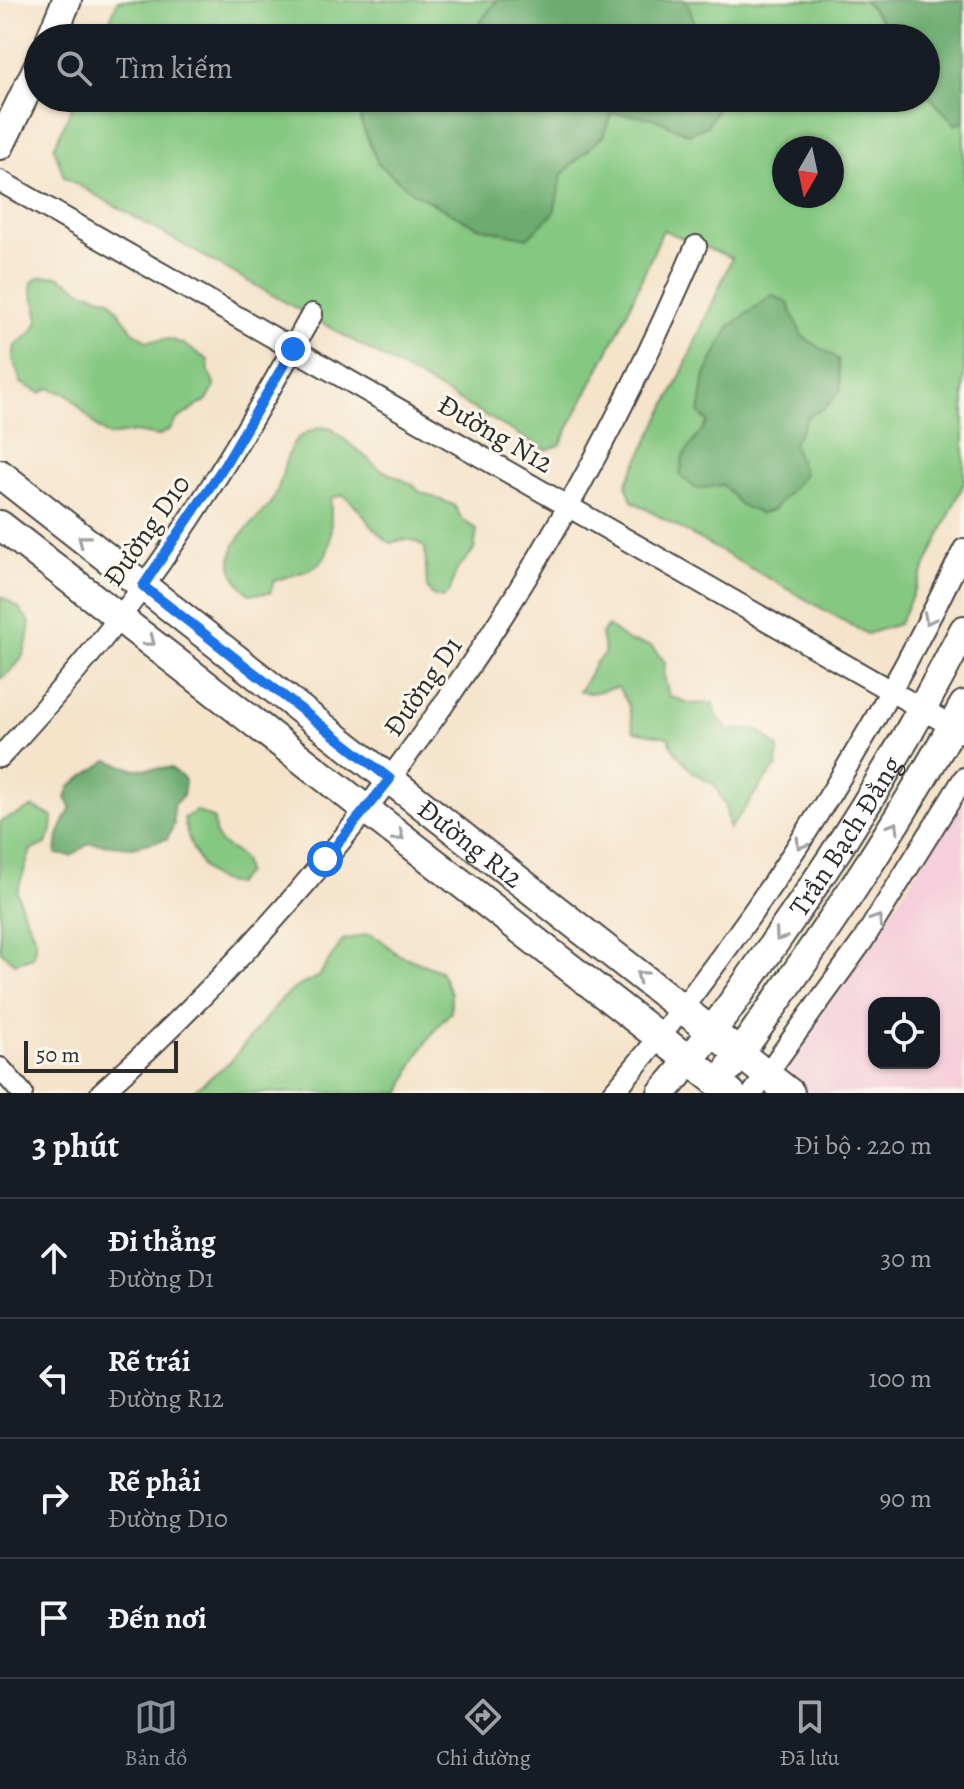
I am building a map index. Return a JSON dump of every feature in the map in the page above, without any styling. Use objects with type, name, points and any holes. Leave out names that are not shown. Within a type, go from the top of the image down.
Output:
[{"type":"main road","points":[[57,24],[67,0]]},
{"type":"main road","points":[[0,145],[24,96]]},
{"type":"main road","name":"Đường R12","points":[[0,474],[740,1053],[760,1084],[790,1093]]},
{"type":"main road","name":"Đường R12","points":[[0,525],[689,1060],[719,1090]]},
{"type":"main road","name":"Trần Bạch Đằng","points":[[689,1060],[827,866],[922,709],[964,630]]},
{"type":"main road","name":"Trần Bạch Đằng","points":[[719,1090],[740,1053],[851,894],[960,722]]},
{"type":"main road","points":[[656,1092],[689,1060]]},
{"type":"street","name":"Đường N12","points":[[0,181],[891,692],[922,709],[960,722]]},
{"type":"street","name":"Đường D1","points":[[101,1093],[161,1038],[276,918],[366,810],[455,691],[570,508],[633,387],[696,246]]},
{"type":"street","name":"Đường D10","points":[[0,757],[69,679],[143,586],[224,466],[312,314]]},
{"type":"street","points":[[656,1092],[625,1080],[683,1009],[773,887],[821,813],[891,692],[964,549]]},
{"type":"street","points":[[760,1084],[869,931],[964,778]]},
{"type":"street","points":[[0,1068],[22,1093]]},
{"type":"shaded area","points":[[964,799],[964,1093],[764,1093],[865,952]]},
{"type":"green space","points":[[118,0],[964,0],[964,483],[899,624],[867,634],[632,501],[626,484],[676,386],[732,258],[663,230],[621,326],[560,445],[546,450],[64,177],[54,147],[70,112],[940,112],[940,24],[108,24]]},
{"type":"green space","points":[[497,0],[686,0],[695,24],[479,24]]},
{"type":"green space","points":[[864,0],[964,0],[964,120],[956,125],[940,108],[940,24],[884,24]]},
{"type":"green space","points":[[363,112],[715,112],[707,126],[689,134],[653,118],[612,113],[603,136],[562,174],[554,213],[527,238],[478,227],[415,194],[378,164],[360,120]]},
{"type":"green space","points":[[58,276],[83,291],[110,299],[133,331],[147,341],[169,339],[208,360],[215,387],[207,400],[158,436],[134,432],[109,436],[69,395],[49,388],[41,393],[21,383],[13,359],[15,346],[38,322],[32,282],[39,277]]},
{"type":"green space","points":[[772,295],[788,303],[802,336],[838,359],[841,390],[827,406],[808,417],[793,443],[804,475],[773,510],[760,514],[740,505],[723,485],[697,489],[680,476],[683,456],[708,422],[699,413],[705,375],[729,327]]},
{"type":"green space","points":[[321,427],[332,429],[380,469],[412,484],[420,492],[454,505],[462,519],[477,530],[474,550],[457,569],[449,593],[442,598],[432,595],[427,588],[425,548],[409,540],[391,543],[343,495],[331,498],[329,548],[320,563],[307,571],[274,581],[270,593],[249,594],[240,583],[231,566],[236,544],[272,501],[294,442]]},
{"type":"green space","points":[[0,596],[19,608],[30,623],[23,656],[0,679]]},
{"type":"green space","points":[[608,626],[628,641],[651,646],[665,662],[664,676],[669,696],[692,704],[713,703],[717,716],[728,730],[759,730],[778,748],[777,766],[729,829],[726,807],[714,784],[695,774],[676,753],[668,737],[634,731],[628,704],[618,687],[591,693],[579,692],[596,662],[605,653],[601,634]]},
{"type":"green space","points":[[108,760],[133,769],[171,768],[185,780],[183,796],[173,805],[174,824],[167,839],[132,847],[90,843],[71,856],[56,854],[58,835],[71,807],[66,798],[70,786]]},
{"type":"green space","points":[[33,807],[53,817],[52,831],[46,844],[31,850],[17,892],[36,939],[33,957],[15,963],[0,951],[0,822]]},
{"type":"green space","points":[[196,811],[214,819],[220,842],[243,860],[246,873],[236,884],[212,877],[197,858],[184,818]]},
{"type":"green space","points":[[368,934],[380,939],[397,954],[440,971],[451,993],[451,1012],[422,1050],[401,1093],[190,1093],[230,1062],[280,1001],[295,988],[319,976],[343,940]]},
{"type":"route","points":[[293,349],[224,466],[143,586],[390,779],[325,859]]}]
